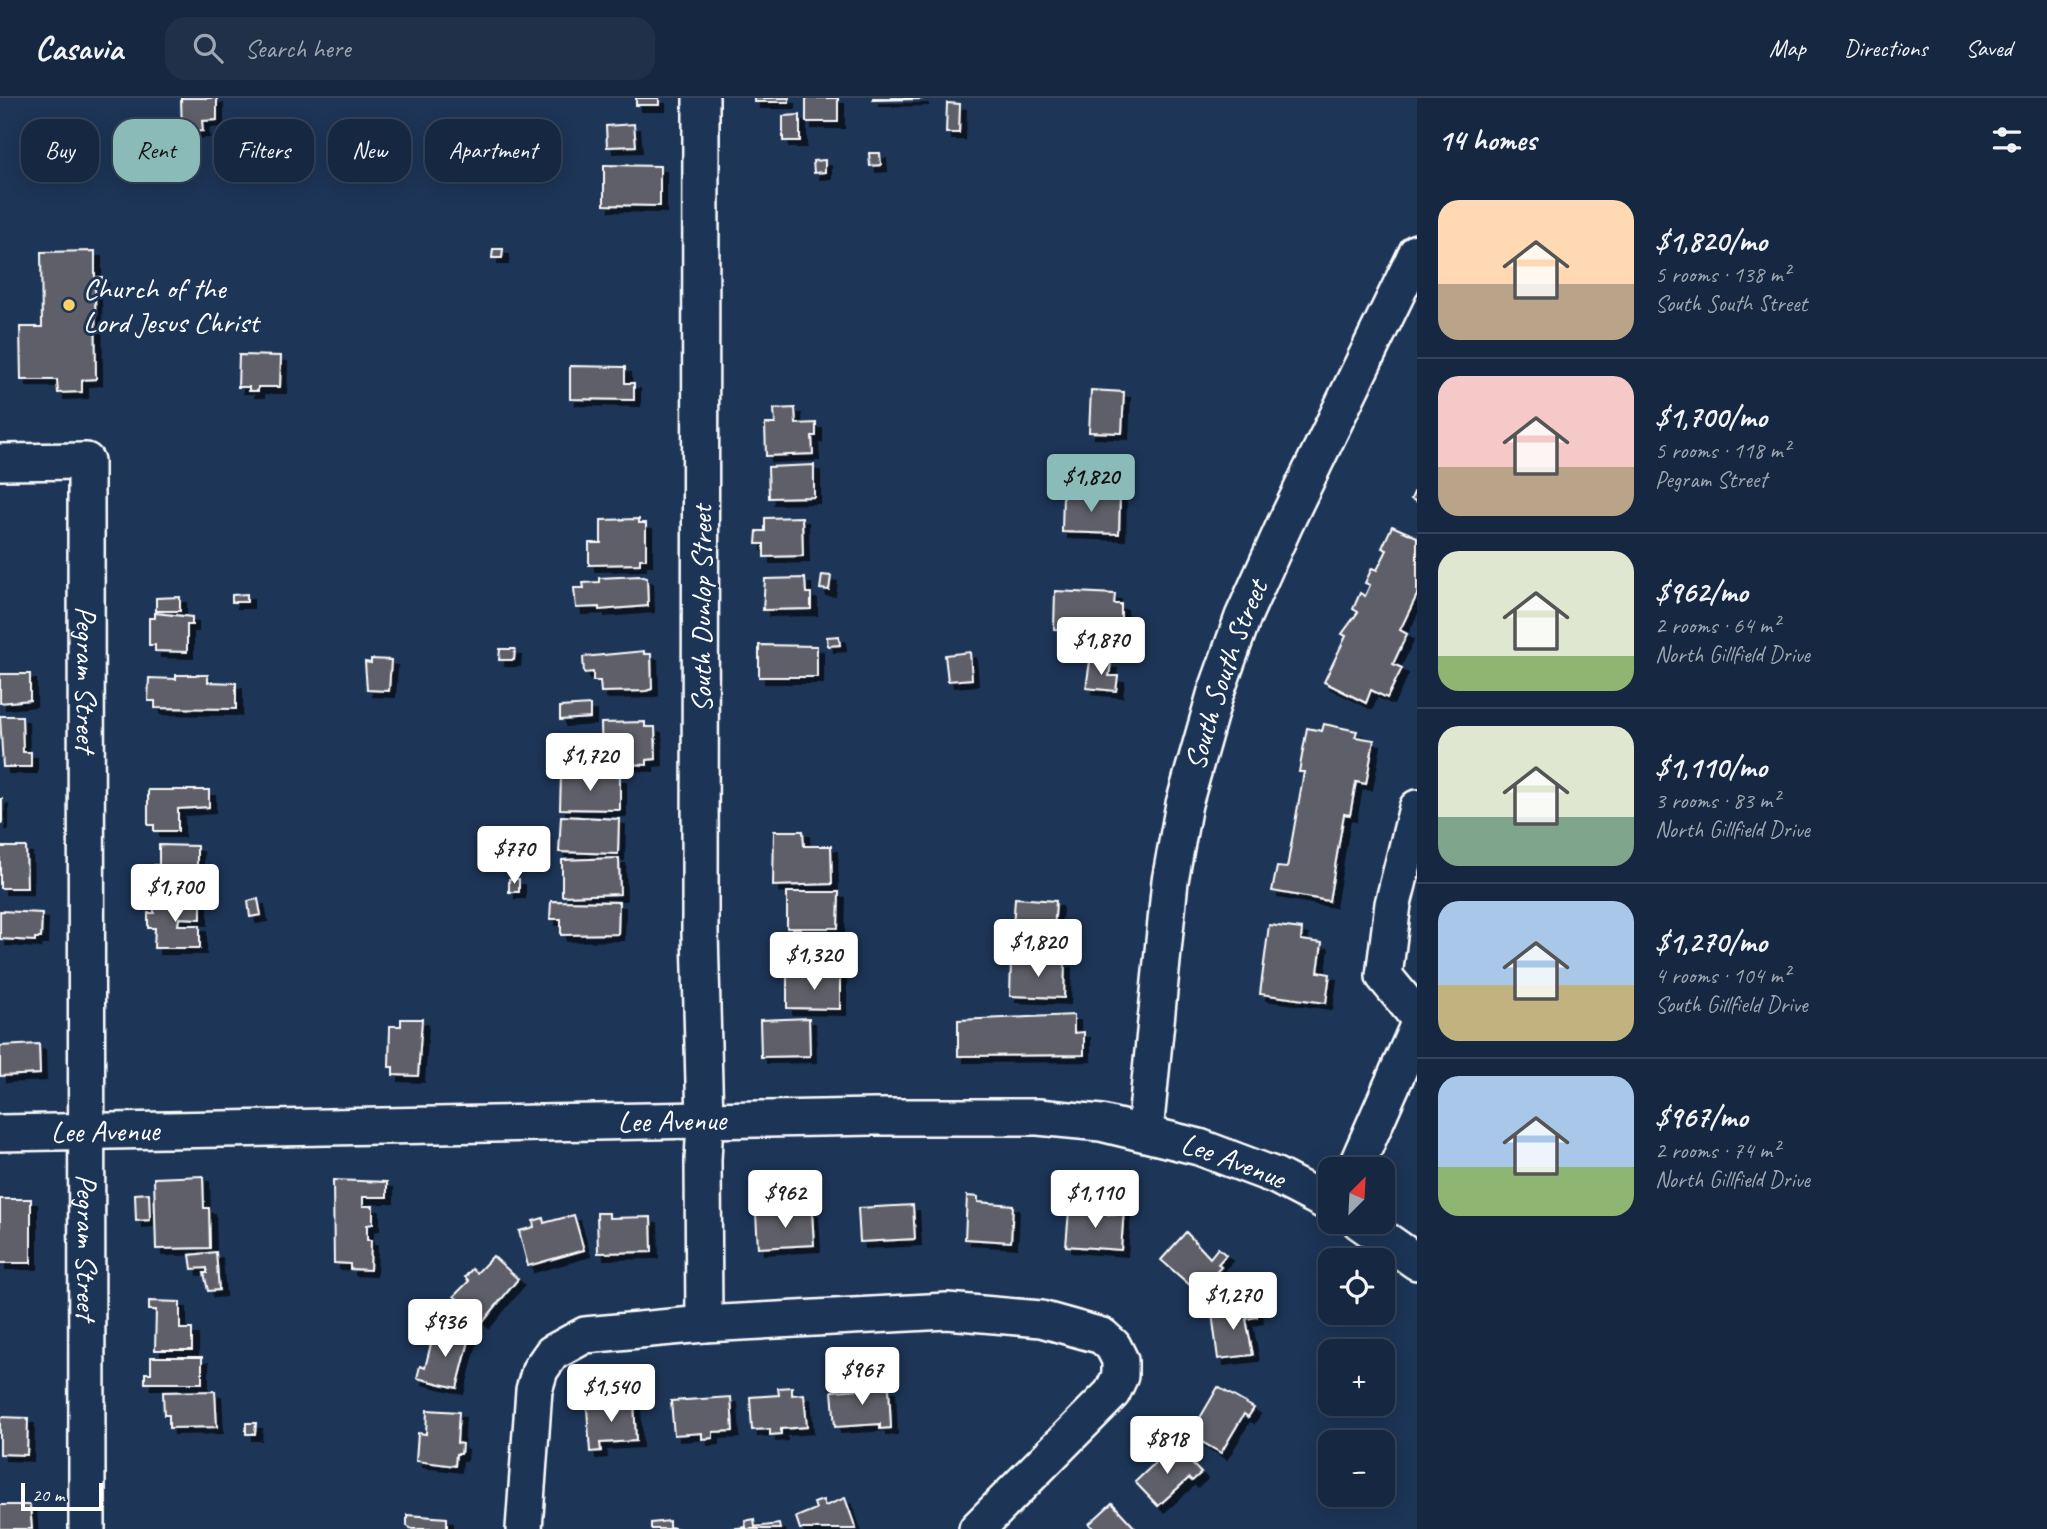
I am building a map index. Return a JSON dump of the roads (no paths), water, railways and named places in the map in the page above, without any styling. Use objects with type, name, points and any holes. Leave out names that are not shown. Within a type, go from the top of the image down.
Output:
[{"type":"street","name":"South Dunlop Street","points":[[701,98],[699,932],[705,1121],[704,1324]]},
{"type":"street","name":"South South Street","points":[[1144,1132],[1170,881],[1184,804],[1214,695],[1243,617],[1285,524],[1417,252]]},
{"type":"street","name":"Pegram Street","points":[[0,462],[86,461],[84,938],[88,1131],[87,1529]]},
{"type":"street","points":[[1417,808],[1393,904],[1384,976],[1417,1016]]},
{"type":"street","points":[[1360,1157],[1417,1028]]},
{"type":"street","name":"Lee Avenue","points":[[0,1133],[1038,1117],[1144,1132],[1199,1147],[1276,1176],[1318,1198]]},
{"type":"street","points":[[1377,1234],[1417,1262]]},
{"type":"street","points":[[524,1529],[534,1390],[540,1370],[552,1353],[585,1335],[704,1324],[947,1311],[1041,1319],[1102,1336],[1113,1346],[1120,1360],[1120,1376],[1112,1393],[977,1529]]},
{"type":"place","name":"Church of the Lord Jesus Christ","points":[[69,305]]}]
